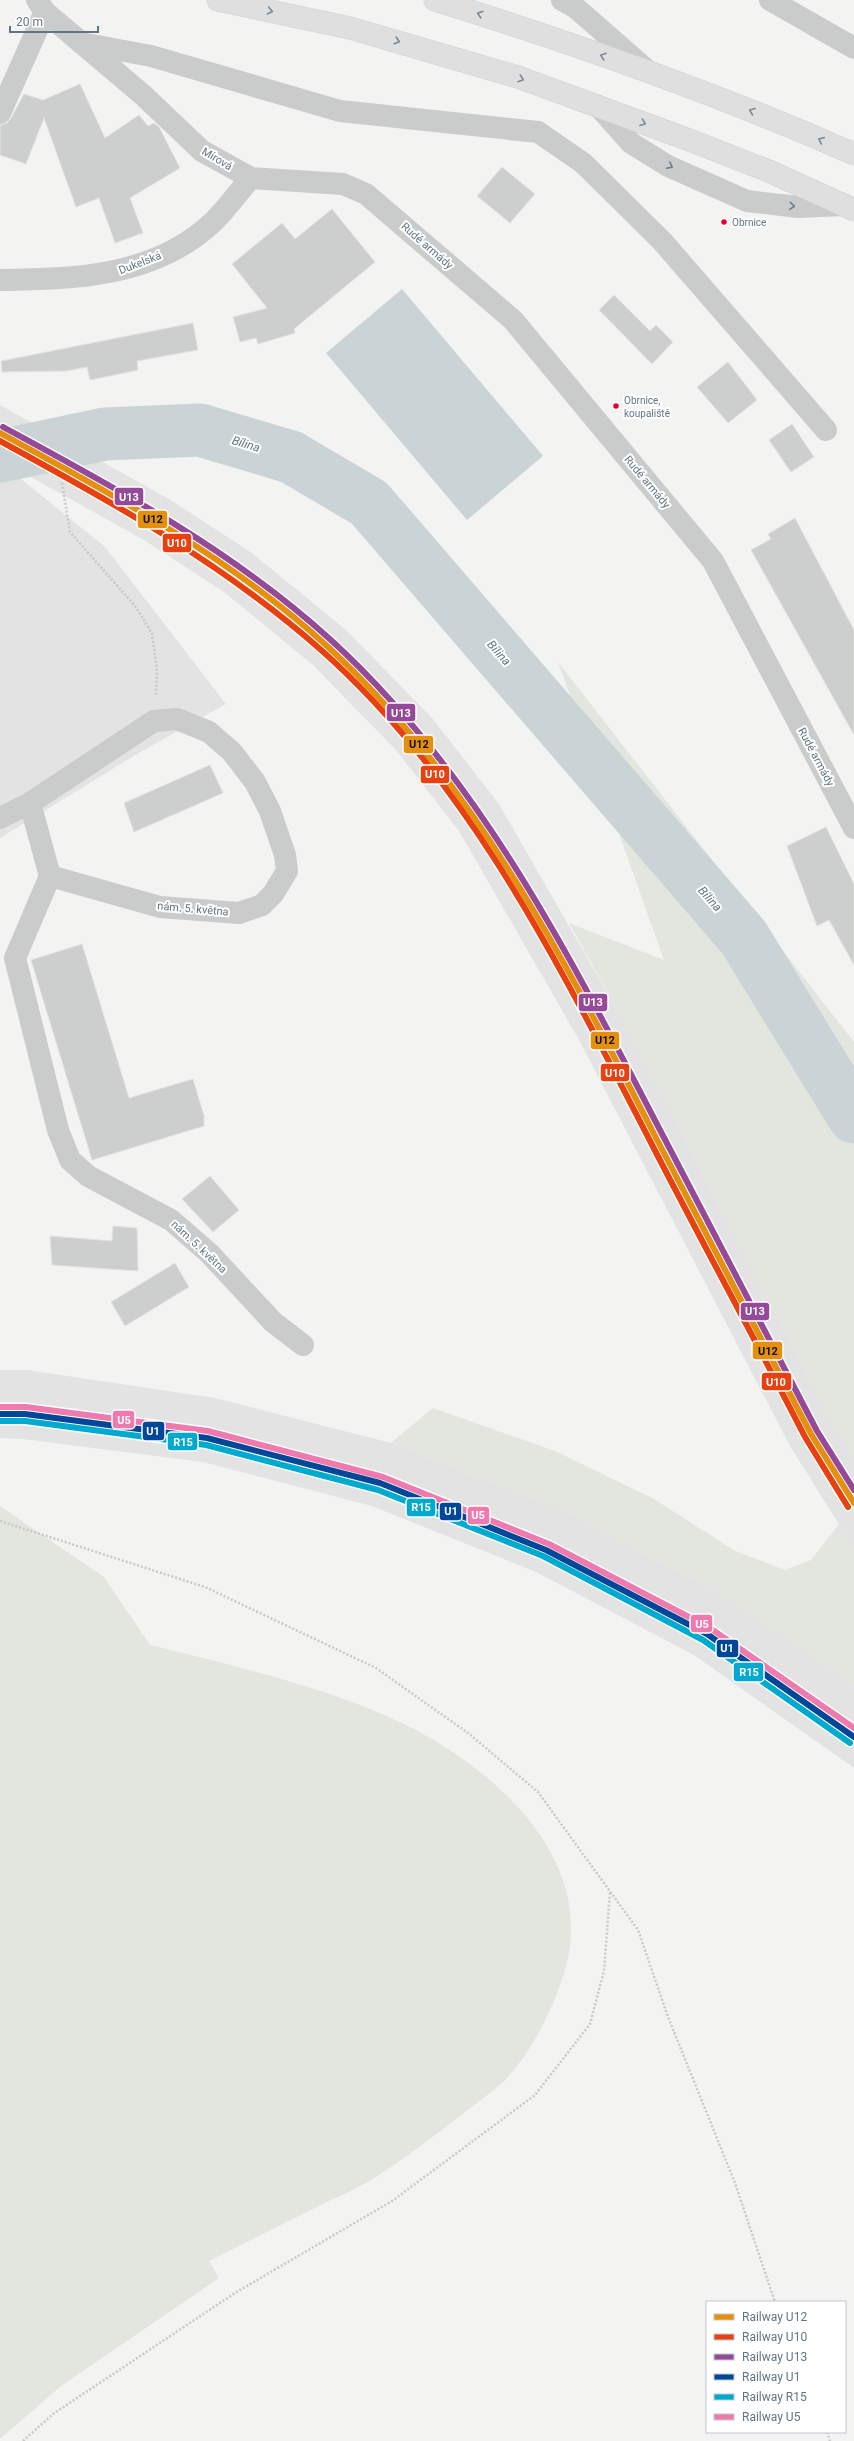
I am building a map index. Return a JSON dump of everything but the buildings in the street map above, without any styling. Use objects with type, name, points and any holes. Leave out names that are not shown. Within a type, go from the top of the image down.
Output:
[{"type":"highway","points":[[218,0],[350,28],[518,78],[598,106],[771,172],[849,207]]},
{"type":"highway","points":[[435,0],[510,23],[649,72],[725,100],[854,154]]},
{"type":"street","points":[[562,0],[576,8],[649,72]]},
{"type":"street","points":[[770,0],[854,48]]},
{"type":"street","points":[[0,113],[41,6]]},
{"type":"street","name":"Mírová","points":[[41,6],[80,43],[143,95],[202,151],[251,178],[343,184],[366,194]]},
{"type":"street","points":[[80,43],[151,56],[340,111],[538,132],[583,163],[662,241],[826,430]]},
{"type":"street","points":[[598,106],[631,143],[668,166],[747,201],[798,206],[849,207]]},
{"type":"street","name":"Dukelská","points":[[0,280],[72,279],[115,272],[145,263],[185,243],[213,222],[251,178]]},
{"type":"street","name":"Rudé armády","points":[[366,194],[513,320],[713,561],[854,828]]},
{"type":"street","name":"nám. 5. května","points":[[0,818],[30,803],[154,721],[177,719],[209,732],[232,752],[255,782],[270,811],[285,855],[287,871],[273,894],[262,905],[239,913],[160,907],[50,876],[15,958],[58,1130],[70,1160],[88,1176],[171,1220],[209,1253],[273,1322],[303,1345]]},
{"type":"street","points":[[30,803],[50,876]]},
{"type":"path","points":[[62,483],[70,532],[135,606],[152,633],[157,671],[154,721]]},
{"type":"path","points":[[0,1521],[205,1587],[376,1668],[468,1733],[538,1792],[638,1930],[668,2017],[735,2183],[775,2301]]},
{"type":"path","points":[[23,2441],[52,2414],[234,2293],[392,2201],[535,2095],[590,2024],[604,1971],[610,1891]]},
{"type":"shaded area","points":[[402,289],[543,456],[467,520],[326,353]]},
{"type":"shaded area","points":[[0,405],[169,499],[252,553],[346,630],[432,718],[499,804],[620,1015],[832,1422],[854,1457],[854,1548],[790,1446],[578,1038],[459,831],[396,750],[313,665],[224,592],[144,540],[0,460]]},
{"type":"shaded area","points":[[10,470],[105,547],[226,704],[137,754],[0,838],[0,471]]},
{"type":"shaded area","points":[[558,662],[854,1042],[854,1457],[832,1422],[620,1015],[569,923],[664,960]]},
{"type":"shaded area","points":[[0,1370],[27,1370],[215,1398],[391,1443],[562,1510],[729,1599],[854,1686],[854,1768],[694,1655],[536,1572],[372,1506],[203,1462],[23,1439],[0,1438]]},
{"type":"shaded area","points":[[433,1408],[555,1451],[654,1499],[735,1551],[785,1570],[811,1560],[839,1524],[854,1548],[854,1686],[729,1599],[562,1510],[391,1443]]},
{"type":"shaded area","points":[[0,1506],[104,1577],[150,1645],[271,1676],[360,1705],[389,1717],[425,1735],[461,1758],[495,1785],[525,1816],[549,1850],[565,1887],[571,1928],[565,1970],[548,2015],[524,2057],[504,2081],[431,2138],[396,2164],[371,2180],[209,2261],[219,2278],[61,2386],[0,2439]]},
{"type":"waterway","name":"Bílina","points":[[0,456],[105,434],[200,430],[291,457],[369,503],[744,938],[854,1117]]},
{"type":"rail line","name":"U13","points":[[3,427],[132,498],[216,551],[256,579],[295,609],[332,641],[385,694],[432,750],[476,809],[517,870],[555,934],[626,1064],[817,1431],[854,1490]]},
{"type":"rail line","name":"U12","points":[[0,433],[128,504],[211,556],[251,584],[290,614],[327,646],[380,699],[427,755],[471,814],[512,875],[550,938],[586,1003],[811,1434],[854,1503]]},
{"type":"rail line","name":"U10","points":[[0,441],[125,511],[166,536],[245,589],[320,649],[373,700],[421,756],[465,814],[543,939],[613,1068],[685,1209],[805,1437],[848,1507]]},
{"type":"rail line","name":"U5","points":[[0,1407],[26,1407],[208,1431],[383,1477],[549,1544],[710,1628],[854,1728]]},
{"type":"rail line","name":"U1","points":[[0,1414],[25,1414],[207,1438],[380,1483],[546,1550],[707,1634],[854,1737]]},
{"type":"rail line","name":"R15","points":[[0,1421],[25,1421],[206,1445],[378,1490],[543,1556],[703,1640],[850,1743]]},
{"type":"place","name":"Obrnice","points":[[724,222]]},
{"type":"place","name":"Obrnice, koupaliště","points":[[616,406]]}]
